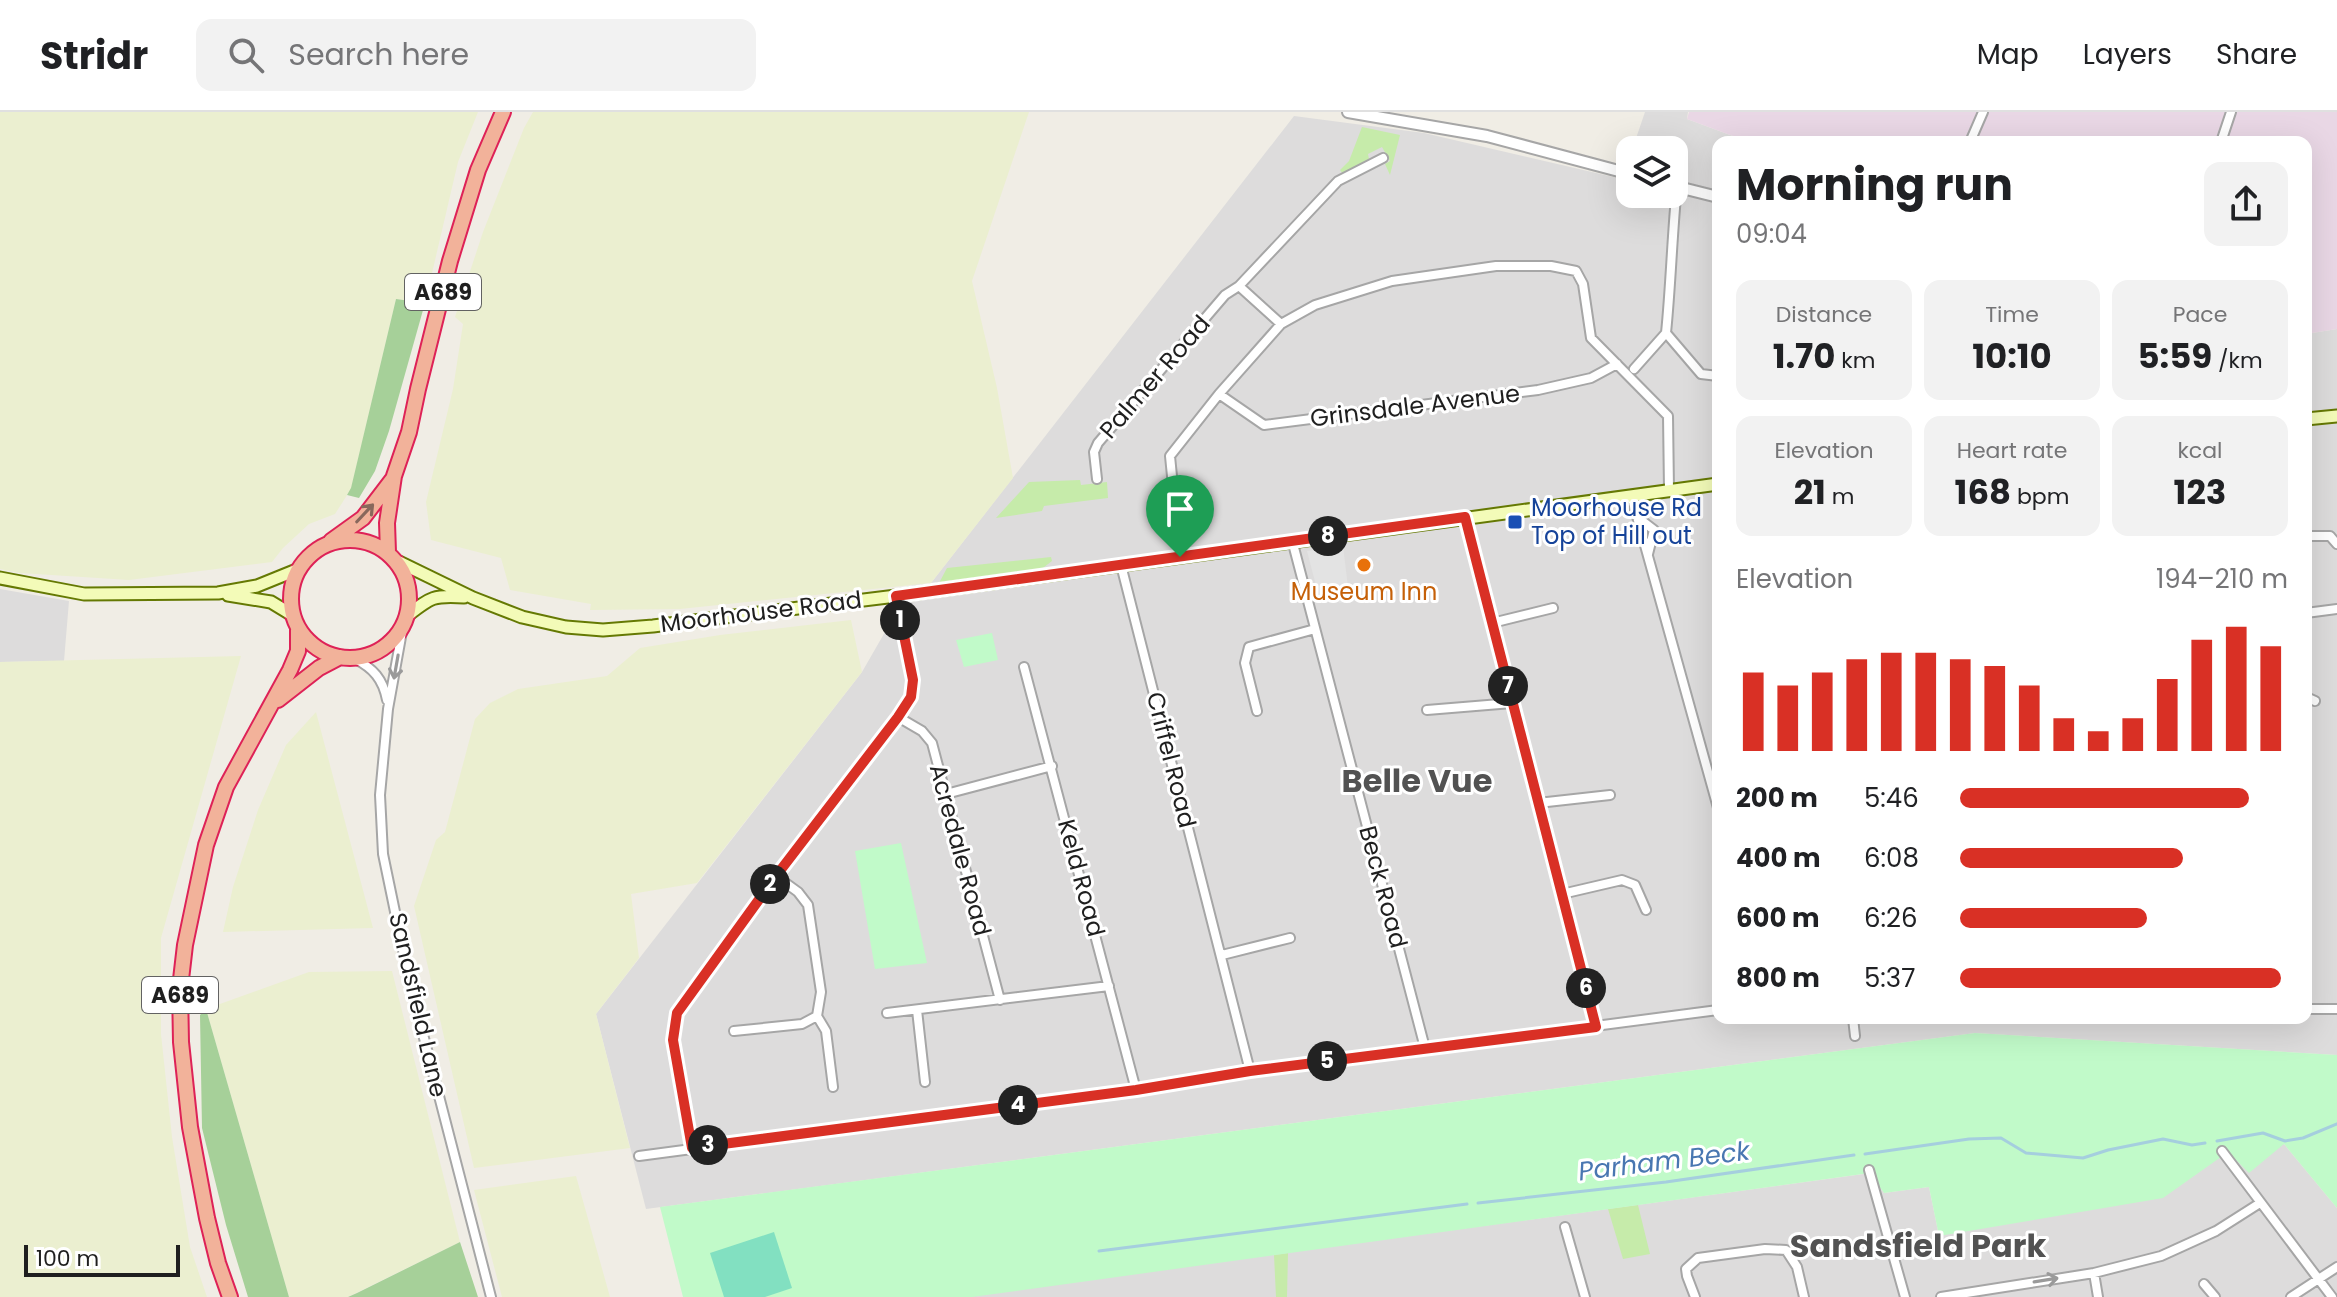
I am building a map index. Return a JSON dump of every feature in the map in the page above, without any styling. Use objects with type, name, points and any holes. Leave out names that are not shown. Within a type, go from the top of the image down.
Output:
[{"type":"highway","name":"A689","points":[[272,705],[319,668],[347,658],[372,655],[388,645],[405,621],[408,584],[394,557],[387,523],[394,476],[409,432],[450,261],[478,170],[503,112]]},
{"type":"highway","name":"A689","points":[[230,1297],[207,1218],[190,1127],[181,1042],[180,988],[185,945],[206,845],[226,787],[298,651],[296,623],[290,603],[293,581],[303,563],[319,548],[363,518],[394,476]]},
{"type":"highway","points":[[329,542],[362,541],[380,546],[394,557]]},
{"type":"highway","points":[[296,623],[320,651],[347,658]]},
{"type":"main road","points":[[2312,418],[2337,416]]},
{"type":"main road","name":"Moorhouse Road","points":[[394,557],[473,598],[522,617],[566,627],[603,630],[896,596],[1712,485]]},
{"type":"main road","points":[[0,578],[84,594],[218,593],[257,586],[299,569]]},
{"type":"main road","points":[[218,593],[271,602],[296,623]]},
{"type":"main road","name":"Moorhouse Road","points":[[405,621],[429,599],[444,596],[473,598]]},
{"type":"street","points":[[1348,112],[1487,136],[1616,170]]},
{"type":"street","points":[[1973,136],[1983,112]]},
{"type":"street","points":[[2223,136],[2231,112]]},
{"type":"street","name":"Palmer Road","points":[[1097,479],[1094,452],[1098,443],[1225,295],[1239,286],[1338,181],[1383,158]]},
{"type":"street","points":[[1688,189],[1712,195]]},
{"type":"street","points":[[1634,369],[1666,333],[1674,208]]},
{"type":"street","points":[[1180,557],[1170,456],[1219,394],[1281,324],[1315,305],[1392,281],[1496,266],[1551,266],[1576,271],[1583,284],[1591,338],[1668,416],[1669,490]]},
{"type":"street","points":[[1239,286],[1281,324]]},
{"type":"street","points":[[1666,333],[1701,374],[1712,375]]},
{"type":"street","name":"Grinsdale Avenue","points":[[1219,394],[1264,425],[1538,390],[1591,378],[1617,364]]},
{"type":"street","points":[[1631,495],[1637,517],[1654,530],[1648,556],[1712,786]]},
{"type":"street","points":[[1465,517],[1596,1027]]},
{"type":"street","points":[[2312,536],[2330,536],[2337,544]]},
{"type":"street","name":"Beck Road","points":[[1292,540],[1425,1048]]},
{"type":"street","name":"Criffel Road","points":[[1121,565],[1250,1071]]},
{"type":"street","points":[[692,1148],[673,1040],[677,1013],[911,697],[913,680],[896,596]]},
{"type":"street","points":[[1492,623],[1553,608]]},
{"type":"street","points":[[2312,612],[2337,609]]},
{"type":"street","name":"Sandsfield Lane","points":[[405,621],[388,709],[380,795],[383,854],[410,984],[491,1297]]},
{"type":"street","points":[[1257,711],[1245,663],[1249,647],[1315,629]]},
{"type":"street","points":[[347,658],[373,669],[385,692],[388,709]]},
{"type":"street","name":"Keld Road","points":[[1024,667],[1136,1090]]},
{"type":"street","points":[[1427,710],[1512,703]]},
{"type":"street","name":"Acredale Road","points":[[898,717],[922,731],[932,743],[1000,1000]]},
{"type":"street","points":[[946,794],[1052,766]]},
{"type":"street","points":[[1538,803],[1610,795]]},
{"type":"street","points":[[776,876],[798,892],[808,905],[821,992],[817,1016],[826,1031],[833,1087]]},
{"type":"street","points":[[1562,894],[1622,880],[1635,885],[1646,910]]},
{"type":"street","points":[[1222,955],[1290,938]]},
{"type":"street","points":[[887,1013],[1109,986]]},
{"type":"street","points":[[2312,1009],[2337,1009]]},
{"type":"street","points":[[917,1010],[925,1082]]},
{"type":"street","points":[[639,1156],[1712,1011]]},
{"type":"street","points":[[734,1031],[802,1024],[817,1016]]},
{"type":"street","points":[[1854,1024],[1855,1036]]},
{"type":"street","points":[[2222,1151],[2332,1297]]},
{"type":"street","points":[[1869,1170],[1905,1297]]},
{"type":"street","points":[[1941,1297],[2094,1273],[2161,1256],[2216,1231],[2260,1203]]},
{"type":"street","points":[[1565,1227],[1585,1297]]},
{"type":"street","points":[[1695,1297],[1686,1269],[1698,1258],[1765,1249],[1786,1250],[1797,1267],[1804,1297]]},
{"type":"street","points":[[2291,1297],[2337,1267]]},
{"type":"street","points":[[2094,1273],[2098,1297]]},
{"type":"street","points":[[2204,1284],[2215,1297]]},
{"type":"shaded area","points":[[1645,112],[1688,112],[1687,119],[1733,136],[1712,136],[1712,1024],[2312,1024],[2312,333],[2337,329],[2337,1055],[1975,1033],[646,1209],[596,1014],[862,672],[912,585],[931,583],[1294,116],[1424,133],[1616,178],[1616,208],[1688,208],[1688,136],[1637,136]]},
{"type":"shaded area","points":[[1689,112],[2337,112],[2337,329],[2312,333],[2312,136],[1733,136],[1687,119]]},
{"type":"shaded area","points":[[1343,546],[1348,587],[1362,587],[1364,600],[1339,603],[1338,594],[1319,597],[1307,551]]},
{"type":"shaded area","points":[[0,589],[69,601],[64,661],[0,662]]},
{"type":"shaded area","points":[[2284,1144],[2337,1208],[2337,1297],[963,1297],[1871,1173],[1884,1193],[1929,1187],[1939,1236],[2228,1152]]},
{"type":"green space","points":[[0,112],[478,112],[458,162],[425,303],[396,299],[351,489],[335,514],[309,524],[272,562],[129,580],[0,569]]},
{"type":"green space","points":[[533,112],[1029,112],[972,281],[997,388],[1013,478],[931,583],[680,609],[590,610],[591,604],[510,590],[501,558],[431,540],[426,502],[453,389],[463,324],[455,317],[483,232]]},
{"type":"green space","points":[[1362,127],[1400,135],[1390,175],[1385,164],[1390,161],[1382,147],[1368,154],[1366,163],[1343,174],[1340,170],[1349,161]]},
{"type":"green space","points":[[396,299],[425,303],[389,431],[375,471],[359,498],[347,495]]},
{"type":"green space","points":[[1080,480],[1081,485],[1107,482],[1108,498],[1044,506],[1042,511],[996,518],[1029,482]]},
{"type":"green space","points":[[1051,557],[1052,561],[1039,571],[939,583],[947,568]]},
{"type":"green space","points":[[851,620],[862,672],[697,883],[631,894],[639,958],[596,1014],[630,1148],[474,1168],[414,906],[436,840],[445,832],[475,719],[490,703],[518,689],[607,676],[640,648]]},
{"type":"green space","points":[[992,633],[998,660],[964,667],[956,640]]},
{"type":"green space","points":[[241,656],[161,938],[161,1034],[172,1137],[190,1247],[207,1297],[0,1297],[0,662]]},
{"type":"green space","points":[[316,712],[373,928],[223,932],[233,887],[258,810],[286,745]]},
{"type":"green space","points":[[901,843],[927,963],[875,969],[855,851]]},
{"type":"green space","points":[[392,971],[460,1242],[348,1297],[289,1297],[206,1009],[309,972]]},
{"type":"green space","points":[[206,1009],[289,1297],[248,1297],[226,1225],[202,1128],[200,1015]]},
{"type":"green space","points":[[1975,1033],[2337,1055],[2337,1208],[2284,1144],[2249,1173],[2228,1152],[2163,1198],[1939,1236],[1929,1187],[1884,1193],[1870,1173],[972,1297],[683,1297],[660,1207]]},
{"type":"green space","points":[[576,1176],[610,1297],[502,1297],[474,1190]]},
{"type":"green space","points":[[1638,1205],[1650,1254],[1623,1259],[1608,1209]]},
{"type":"green space","points":[[774,1232],[792,1288],[765,1297],[724,1297],[710,1253]]},
{"type":"green space","points":[[460,1242],[478,1297],[348,1297],[357,1293]]},
{"type":"green space","points":[[1288,1253],[1287,1297],[1276,1297],[1274,1255]]},
{"type":"waterway","name":"Parham Beck","points":[[2217,1141],[2263,1133],[2285,1141],[2303,1138],[2337,1124]]},
{"type":"waterway","name":"Parham Beck","points":[[1865,1154],[1969,1139],[2001,1138],[2026,1153],[2083,1158],[2163,1139],[2192,1145],[2205,1143]]},
{"type":"waterway","name":"Parham Beck","points":[[1478,1203],[1666,1182],[1854,1155]]},
{"type":"waterway","name":"Parham Beck","points":[[1099,1251],[1467,1204]]},
{"type":"place","name":"Moorhouse Rd Top of Hill out","points":[[1515,522]]},
{"type":"place","name":"Museum Inn","points":[[1364,565]]},
{"type":"district","name":"Belle Vue","points":[[1417,781]]},
{"type":"district","name":"Sandsfield Park","points":[[1918,1246]]},
{"type":"route","points":[[1465,517],[1596,1027],[692,1148],[673,1040],[677,1013],[911,697],[913,680],[896,596],[1180,557],[1465,517]]}]
